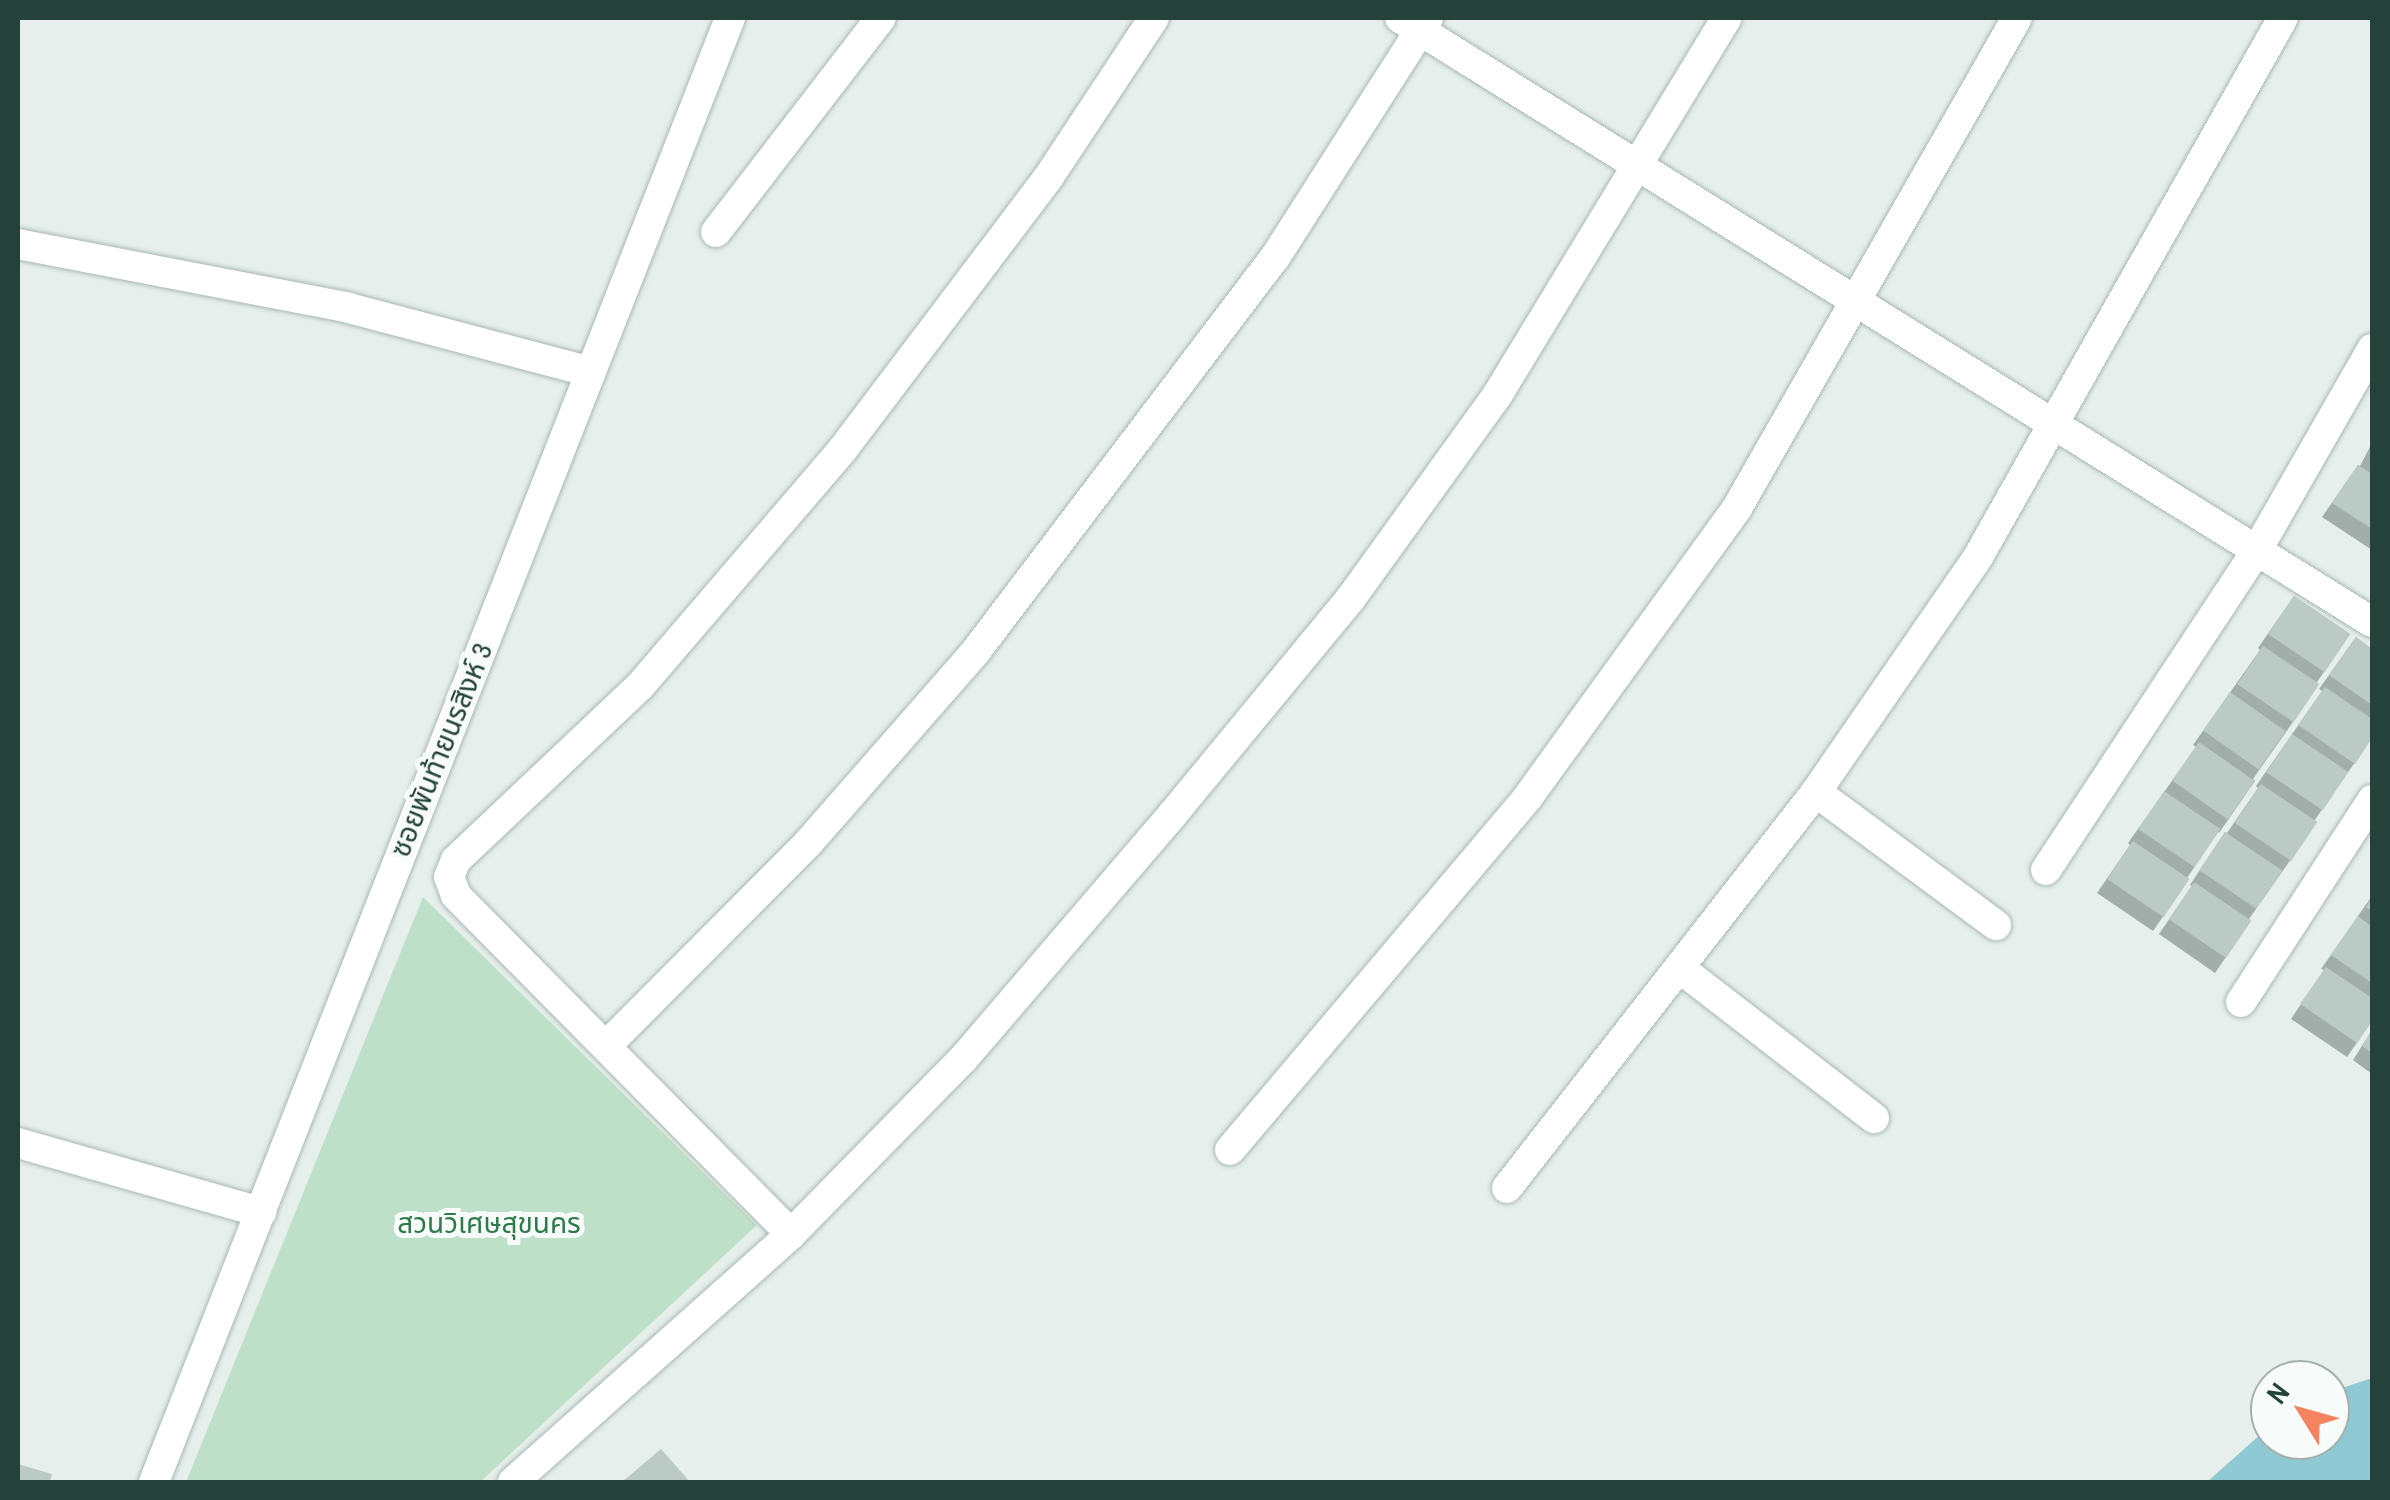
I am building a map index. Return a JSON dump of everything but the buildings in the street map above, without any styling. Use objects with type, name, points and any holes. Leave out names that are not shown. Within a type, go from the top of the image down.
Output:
[{"type":"street","name":"ซอยพันท้ายนรสิงห์ 3","points":[[154,1482],[730,18]]},
{"type":"street","points":[[716,232],[881,18]]},
{"type":"street","points":[[791,1234],[456,895],[456,860],[640,686],[844,448],[1048,178],[1154,18]]},
{"type":"street","points":[[513,1482],[791,1234],[964,1058],[1350,598],[1498,394],[1642,169],[1727,18]]},
{"type":"street","points":[[1230,1150],[1422,930],[1619,676],[1776,448],[2018,18]]},
{"type":"street","points":[[1507,1188],[1816,792],[2058,426],[2284,18]]},
{"type":"street","points":[[606,1046],[809,842],[976,651],[1274,259],[1416,22],[1642,169],[2372,622]]},
{"type":"street","points":[[18,244],[349,308],[591,372]]},
{"type":"street","points":[[2046,870],[2258,550],[2372,349]]},
{"type":"street","points":[[1816,792],[1996,924]]},
{"type":"street","points":[[2241,1002],[2372,800]]},
{"type":"street","points":[[1681,969],[1874,1118]]},
{"type":"street","points":[[18,1143],[261,1212]]},
{"type":"green space","name":"สวนวิเศษสุขนคร","points":[[423,897],[757,1225],[480,1482],[186,1482]]},
{"type":"water","points":[[2372,1378],[2372,1482],[2207,1482],[2250,1444],[2250,1460],[2350,1460],[2350,1385]]}]
